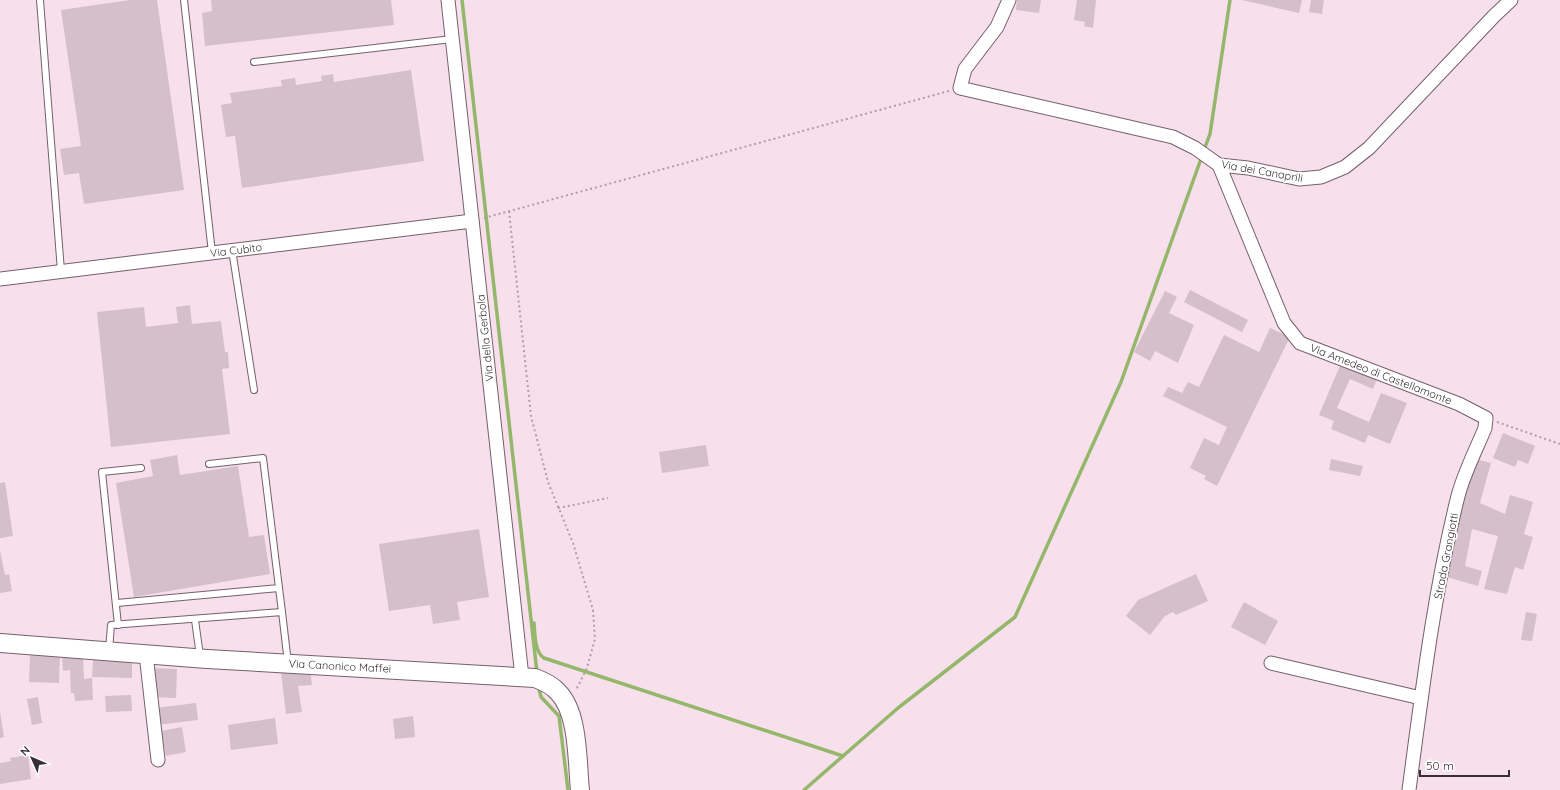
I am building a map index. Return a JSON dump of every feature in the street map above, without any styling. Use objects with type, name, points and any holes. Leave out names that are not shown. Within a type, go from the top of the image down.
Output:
[{"type":"street","name":"Via della Gerbola","points":[[448,0],[534,679]]},
{"type":"street","points":[[960,88],[965,69],[997,27],[1009,0]]},
{"type":"street","name":"Via dei Canaprili","points":[[960,88],[1173,137],[1194,148],[1219,165],[1248,168],[1299,179],[1321,178],[1345,167],[1369,148],[1511,0]]},
{"type":"street","name":"Via Amedeo di Castellamonte","points":[[1219,165],[1284,323],[1300,343],[1471,408],[1486,418]]},
{"type":"street","name":"Via Cubito","points":[[0,279],[477,220]]},
{"type":"street","name":"Strada Grangiotti","points":[[1409,790],[1421,698],[1441,577],[1459,495],[1485,428],[1486,418]]},
{"type":"street","name":"Via Canonico Maffei","points":[[0,643],[200,658],[534,679]]},
{"type":"street","points":[[146,654],[158,760]]},
{"type":"street","points":[[1270,663],[1421,698]]},
{"type":"street","points":[[534,679],[559,692],[572,718],[580,790]]},
{"type":"lane","points":[[40,0],[61,271]]},
{"type":"lane","points":[[184,0],[212,253]]},
{"type":"lane","points":[[254,62],[452,39]]},
{"type":"lane","points":[[232,250],[254,390]]},
{"type":"lane","points":[[209,464],[263,458],[288,663]]},
{"type":"lane","points":[[118,624],[117,602],[102,472],[141,468]]},
{"type":"lane","points":[[117,602],[278,588]]},
{"type":"lane","points":[[109,651],[111,625],[195,620],[282,612]]},
{"type":"lane","points":[[195,620],[200,658]]},
{"type":"path","points":[[477,220],[960,88]]},
{"type":"path","points":[[509,211],[531,416],[548,482],[573,543],[593,610],[596,639],[584,674]]},
{"type":"path","points":[[1486,418],[1560,444]]},
{"type":"path","points":[[558,508],[608,498]]},
{"type":"building","points":[[130,0],[157,0],[184,190],[84,204],[79,173],[64,175],[60,149],[81,146],[61,10]]},
{"type":"building","points":[[211,0],[391,0],[394,25],[205,46],[202,13],[212,11]]},
{"type":"building","points":[[1017,0],[1041,0],[1039,13],[1016,10]]},
{"type":"building","points":[[1077,0],[1096,0],[1093,28],[1084,26],[1085,22],[1074,20]]},
{"type":"building","points":[[1242,0],[1302,0],[1299,13]]},
{"type":"building","points":[[1311,0],[1324,0],[1322,14],[1309,12]]},
{"type":"building","points":[[411,70],[424,161],[242,188],[235,136],[226,137],[221,105],[232,103],[230,93],[282,86],[281,80],[295,78],[296,85],[322,81],[321,76],[333,74],[334,82]]},
{"type":"building","points":[[1190,290],[1248,320],[1242,332],[1184,302]]},
{"type":"building","points":[[1165,291],[1177,297],[1169,313],[1194,325],[1178,363],[1155,351],[1150,361],[1134,352]]},
{"type":"building","points":[[190,305],[192,324],[221,321],[225,352],[228,352],[229,368],[222,369],[230,434],[111,447],[97,312],[144,307],[146,327],[178,323],[176,307]]},
{"type":"building","points":[[1270,328],[1290,337],[1217,486],[1204,479],[1206,476],[1190,468],[1204,438],[1219,445],[1227,427],[1163,396],[1168,387],[1182,393],[1188,382],[1199,387],[1224,335],[1259,352]]},
{"type":"building","points":[[1342,361],[1378,376],[1373,389],[1350,379],[1337,408],[1369,422],[1381,393],[1407,403],[1390,444],[1368,435],[1365,443],[1331,429],[1334,421],[1319,415]]},
{"type":"building","points":[[1503,433],[1535,446],[1528,464],[1518,460],[1515,467],[1493,458]]},
{"type":"building","points":[[706,445],[709,466],[662,473],[659,452]]},
{"type":"building","points":[[177,455],[180,475],[238,466],[249,537],[264,535],[270,574],[134,597],[116,483],[153,476],[150,460]]},
{"type":"building","points":[[1331,459],[1363,466],[1360,476],[1329,470]]},
{"type":"building","points":[[1475,459],[1491,463],[1480,503],[1505,514],[1510,495],[1533,502],[1524,534],[1533,537],[1523,570],[1515,567],[1507,594],[1484,589],[1498,536],[1472,529],[1465,566],[1482,571],[1478,586],[1443,576]]},
{"type":"building","points":[[5,482],[13,536],[0,538],[0,483]]},
{"type":"building","points":[[479,529],[489,597],[457,602],[460,620],[433,624],[430,605],[389,611],[379,544]]},
{"type":"building","points":[[0,551],[5,575],[9,574],[12,591],[0,593]]},
{"type":"building","points":[[1196,574],[1208,601],[1176,615],[1173,612],[1165,616],[1150,635],[1126,616],[1138,600]]},
{"type":"building","points":[[1244,602],[1278,621],[1265,645],[1231,627]]},
{"type":"building","points":[[1526,612],[1537,614],[1532,641],[1521,640]]},
{"type":"building","points":[[30,655],[60,656],[59,683],[29,682]]},
{"type":"building","points":[[83,656],[84,679],[92,678],[93,700],[75,701],[74,693],[71,693],[70,670],[63,671],[62,657]]},
{"type":"building","points":[[93,660],[132,661],[132,678],[92,677]]},
{"type":"building","points":[[153,668],[177,669],[176,698],[153,697]]},
{"type":"building","points":[[310,669],[312,685],[298,686],[302,712],[286,714],[281,673]]},
{"type":"building","points":[[131,695],[132,711],[106,712],[105,696]]},
{"type":"building","points":[[38,697],[42,723],[32,725],[27,699]]},
{"type":"building","points":[[196,703],[198,720],[157,725],[155,708]]},
{"type":"building","points":[[0,711],[4,737],[0,738]]},
{"type":"building","points":[[413,716],[415,737],[395,739],[393,719]]},
{"type":"building","points":[[275,718],[278,744],[231,750],[228,725]]},
{"type":"building","points":[[182,727],[186,752],[166,756],[161,731]]},
{"type":"building","points":[[28,755],[31,779],[0,784],[0,763],[11,761],[10,758]]},
{"type":"waterway","points":[[462,0],[537,673]]},
{"type":"waterway","points":[[1204,150],[1210,134],[1230,0]]},
{"type":"waterway","points":[[804,790],[898,708],[1015,617],[1121,382],[1202,156]]},
{"type":"waterway","points":[[534,623],[538,651],[544,658],[843,756]]},
{"type":"waterway","points":[[538,685],[541,697],[559,716],[568,790]]}]
